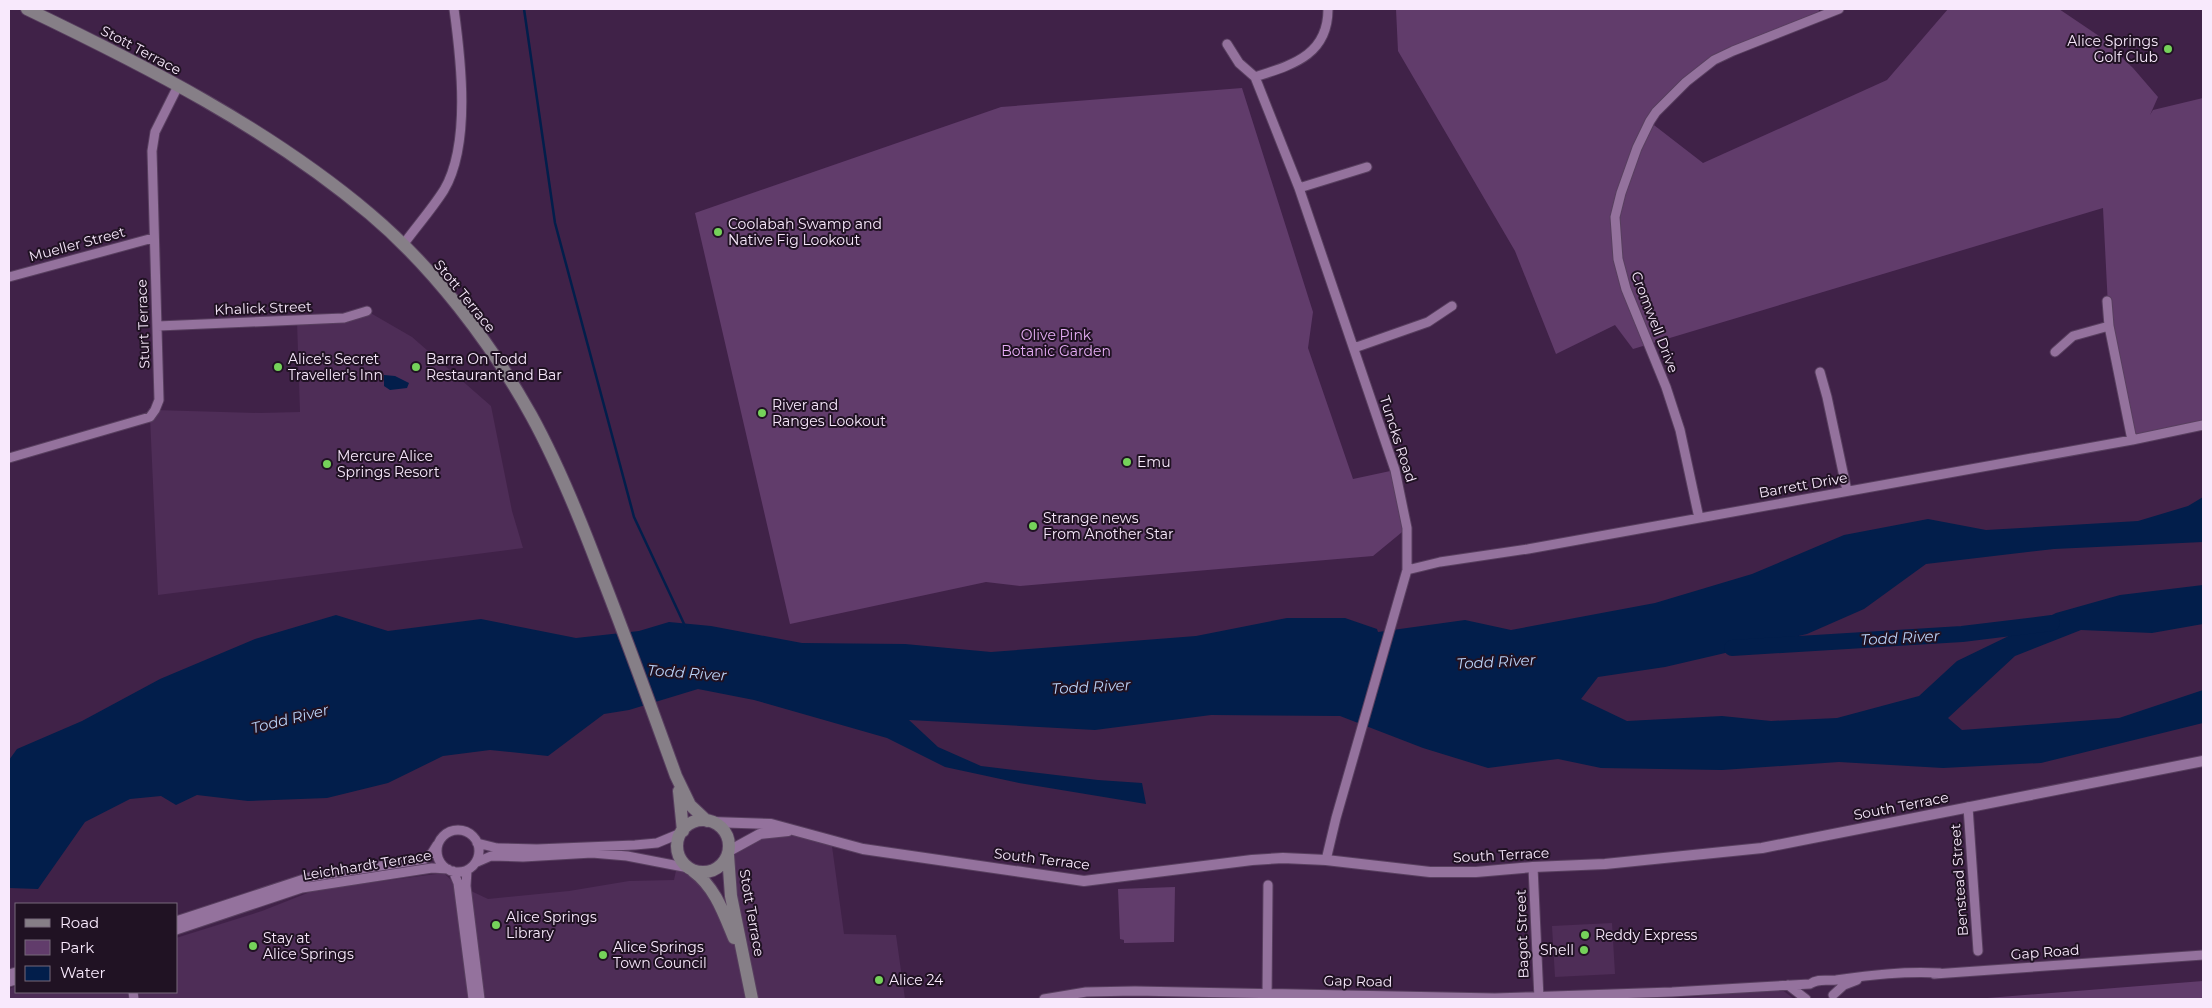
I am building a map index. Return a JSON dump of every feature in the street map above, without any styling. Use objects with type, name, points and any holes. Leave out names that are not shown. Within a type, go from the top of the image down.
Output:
[{"type":"main road","name":"Stott Terrace","points":[[27,9],[178,86],[264,136],[322,177],[372,216],[403,245],[464,315],[530,413],[574,502],[676,776],[690,805],[709,821]]},
{"type":"main road","name":"Stott Terrace","points":[[676,776],[682,832]]},
{"type":"main road","points":[[709,821],[717,825],[727,836],[728,852],[721,865],[714,870],[706,872],[691,869],[679,854],[678,847],[682,832],[693,823],[709,821]]},
{"type":"main road","name":"Stott Terrace","points":[[728,852],[731,896],[752,999]]},
{"type":"main road","name":"Stott Terrace","points":[[691,869],[709,886],[719,904],[748,978]]},
{"type":"street","points":[[403,245],[444,189],[460,148],[460,61],[454,9]]},
{"type":"street","points":[[1254,77],[1296,63],[1306,56],[1325,32],[1328,9]]},
{"type":"street","name":"Cromwell Drive","points":[[1699,518],[1680,430],[1666,388],[1626,289],[1618,259],[1614,229],[1621,193],[1637,148],[1650,121],[1660,107],[1686,82],[1714,60],[1839,9]]},
{"type":"street","name":"Tuncks Road","points":[[1226,44],[1239,63],[1254,77],[1299,188],[1395,470],[1407,528],[1407,570],[1336,818],[1326,860]]},
{"type":"street","name":"Sturt Terrace","points":[[9,458],[150,417],[155,410],[159,400],[152,151],[155,132],[178,86]]},
{"type":"street","points":[[1299,188],[1368,167]]},
{"type":"street","name":"Mueller Street","points":[[9,277],[153,238]]},
{"type":"street","points":[[2107,301],[2109,326],[2132,440]]},
{"type":"street","points":[[1354,348],[1428,322],[1452,306]]},
{"type":"street","name":"Khalick Street","points":[[158,326],[344,318],[367,311]]},
{"type":"street","points":[[2055,352],[2073,336],[2109,326]]},
{"type":"street","points":[[1820,372],[1847,491]]},
{"type":"street","name":"Barrett Drive","points":[[1407,570],[1440,562],[1528,549],[2203,426]]},
{"type":"street","name":"South Terrace","points":[[709,821],[771,824],[799,830],[863,849],[1084,881],[1252,860],[1283,858],[1326,860],[1430,872],[1476,872],[1605,864],[1762,848],[2203,761]]},
{"type":"street","name":"Benstead Street","points":[[1968,807],[1978,951]]},
{"type":"street","points":[[473,999],[458,883],[438,856],[438,845],[447,832],[459,830],[470,834],[477,843],[478,853],[475,863]]},
{"type":"street","name":"South Terrace","points":[[728,852],[760,834],[799,830]]},
{"type":"street","points":[[477,843],[497,848],[537,849],[635,845],[657,843],[682,832]]},
{"type":"street","name":"Leichhardt Terrace","points":[[178,920],[310,877],[425,859],[432,854],[438,845]]},
{"type":"street","points":[[450,870],[467,870],[475,863],[491,856],[523,858],[592,853],[627,856],[691,869]]},
{"type":"street","name":"Bagot Street","points":[[1534,867],[1539,998]]},
{"type":"street","name":"Leichhardt Terrace","points":[[178,929],[311,886],[432,868],[450,870]]},
{"type":"street","points":[[467,870],[466,886],[480,999]]},
{"type":"street","points":[[1267,996],[1268,885]]},
{"type":"street","name":"Gap Road","points":[[2152,957],[2203,949]]},
{"type":"street","name":"Gap Road","points":[[1836,980],[2203,955]]},
{"type":"street","name":"Gap Road","points":[[1044,999],[1105,991],[1297,997],[1539,998],[1810,984],[1816,980],[1836,980],[1906,971],[1940,974]]},
{"type":"street","points":[[1832,997],[1844,985],[1857,980]]},
{"type":"street","points":[[1824,981],[1831,987],[1832,997]]},
{"type":"street","points":[[1788,984],[1806,999]]},
{"type":"street","points":[[1806,999],[1806,990],[1810,984]]},
{"type":"street","name":"Gap Road","points":[[1634,999],[1672,992]]},
{"type":"shaded area","name":"Mercure Alice Springs Resort","points":[[367,311],[412,337],[491,406],[512,511],[523,548],[158,595],[150,417],[155,410],[260,413],[300,412],[297,321]]},
{"type":"shaded area","points":[[781,831],[831,839],[844,934],[896,935],[905,999],[9,999],[9,989],[15,986],[15,993],[178,993],[178,937],[262,911],[315,890],[444,873],[454,883],[488,899],[569,891],[629,881],[674,880],[677,866],[687,866],[725,917],[747,974],[729,851]]},
{"type":"shaded area","name":"Shell","points":[[1612,923],[1615,974],[1555,977],[1552,926]]},
{"type":"shaded area","points":[[1781,989],[1794,999],[1672,999]]},
{"type":"green space","name":"Alice Springs Golf Club","points":[[1396,9],[1818,9],[1822,16],[1714,60],[1650,122],[1703,163],[1887,80],[1948,9],[2059,9],[2099,36],[2133,68],[2158,97],[2150,115],[2153,110],[2203,98],[2203,425],[2132,440],[2109,326],[2103,208],[1633,349],[1615,325],[1556,354],[1515,251],[1398,51]]},
{"type":"green space","name":"Olive Pink Botanic Garden","points":[[1242,88],[1313,312],[1308,348],[1353,479],[1395,470],[1407,528],[1373,556],[1020,586],[986,582],[790,624],[695,213],[1001,107]]},
{"type":"green space","points":[[1175,887],[1174,942],[1124,943],[1124,940],[1120,939],[1118,889]]},
{"type":"green space","points":[[2203,981],[2203,999],[1975,999]]},
{"type":"water","points":[[384,375],[395,376],[409,383],[407,388],[390,390],[384,386]]},
{"type":"water","points":[[2203,497],[2203,542],[2054,549],[1926,564],[1864,609],[1807,634],[1665,667],[1598,677],[1581,699],[1627,721],[1722,716],[1771,721],[1837,718],[1919,696],[1957,661],[2056,613],[2120,595],[2203,585],[2203,624],[2152,633],[2081,630],[2015,656],[1948,718],[1962,730],[2119,718],[2203,690],[2203,723],[2041,763],[1943,768],[1839,762],[1722,770],[1601,768],[1558,759],[1488,768],[1423,748],[1340,716],[1211,715],[1095,730],[909,720],[938,747],[981,766],[1098,780],[1142,783],[1146,804],[1019,783],[945,767],[887,738],[754,700],[698,689],[629,710],[604,714],[548,756],[490,750],[443,756],[388,783],[327,798],[248,801],[197,795],[176,805],[161,796],[130,799],[85,822],[38,889],[9,888],[9,760],[17,749],[82,721],[160,679],[255,639],[336,615],[388,631],[481,619],[576,638],[639,631],[669,622],[711,626],[802,643],[905,644],[991,652],[1196,636],[1287,618],[1345,618],[1377,629],[1378,632],[1465,620],[1511,630],[1655,603],[1752,574],[1844,535],[1928,519],[1986,530],[2138,521],[2188,506]]},
{"type":"waterway","points":[[524,9],[555,223],[634,517],[685,626]]},
{"type":"waterway","name":"Todd River","points":[[1732,648],[1962,634],[2052,623]]},
{"type":"place","name":"Alice Springs Golf Club","points":[[2168,49]]},
{"type":"place","name":"Coolabah Swamp and Native Fig Lookout","points":[[718,232]]},
{"type":"place","name":"Alice's Secret Traveller's Inn","points":[[278,367]]},
{"type":"place","name":"Barra On Todd Restaurant and Bar","points":[[416,367]]},
{"type":"place","name":"River and Ranges Lookout","points":[[762,413]]},
{"type":"place","name":"Emu","points":[[1127,462]]},
{"type":"place","name":"Mercure Alice Springs Resort","points":[[327,464]]},
{"type":"place","name":"Strange news From Another Star","points":[[1033,526]]},
{"type":"place","name":"Alice Springs Library","points":[[496,925]]},
{"type":"place","name":"Reddy Express","points":[[1585,935]]},
{"type":"place","name":"Stay at Alice Springs","points":[[253,946]]},
{"type":"place","name":"Shell","points":[[1584,950]]},
{"type":"place","name":"Alice Springs Town Council","points":[[603,955]]},
{"type":"place","name":"Alice 24","points":[[879,980]]}]
